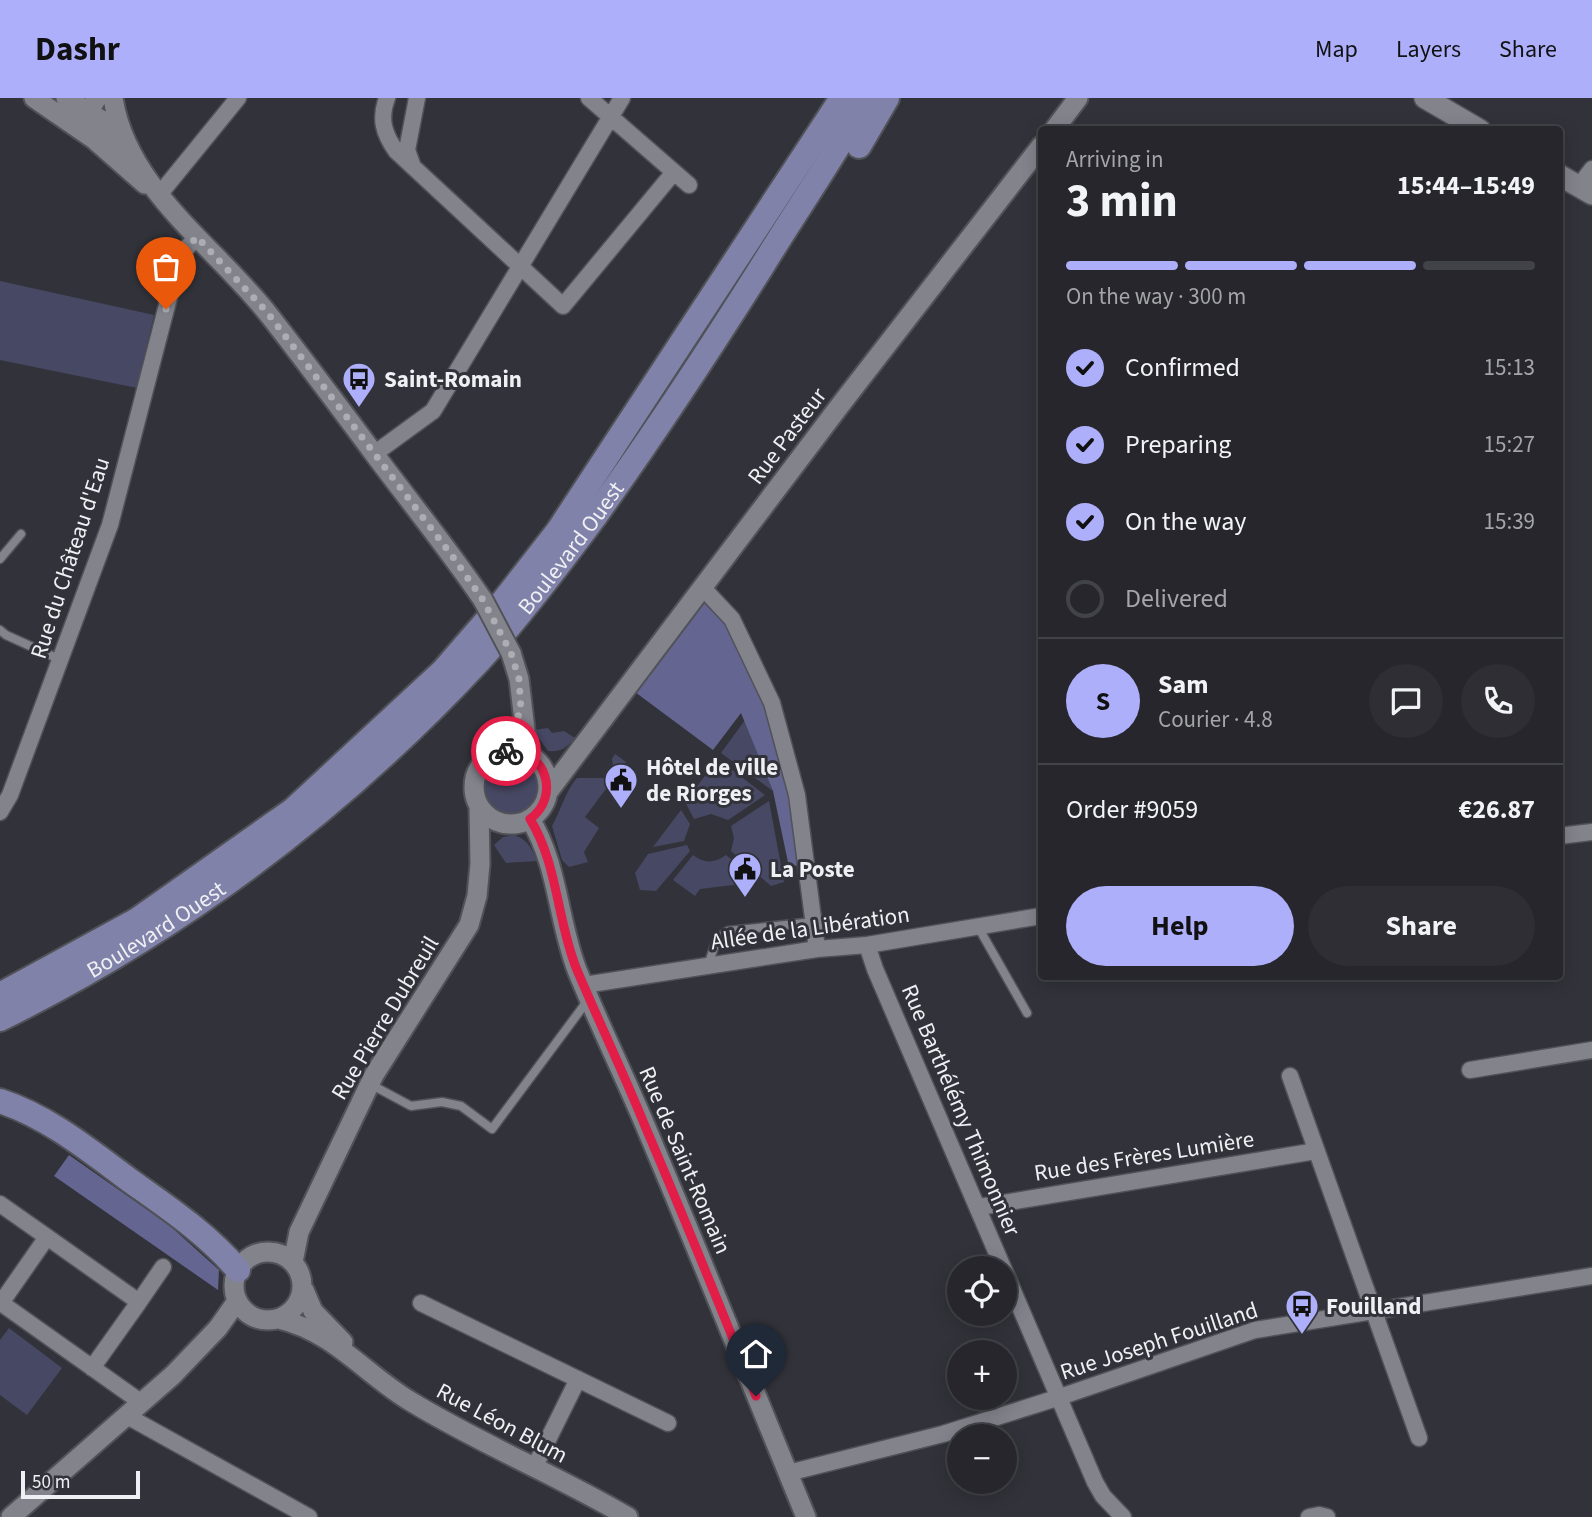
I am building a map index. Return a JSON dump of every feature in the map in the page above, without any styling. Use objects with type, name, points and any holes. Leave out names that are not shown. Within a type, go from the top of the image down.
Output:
[{"type":"main road","points":[[784,188],[828,98]]},
{"type":"main road","name":"Boulevard Ouest","points":[[0,995],[138,920],[293,810],[443,671],[501,604],[558,531],[842,98]]},
{"type":"main road","name":"Boulevard Ouest","points":[[0,1019],[33,1003],[173,921],[262,858],[318,814],[418,723],[479,660],[538,592],[690,382],[830,162],[867,98]]},
{"type":"main road","points":[[690,382],[730,335],[844,172],[887,98]]},
{"type":"main road","points":[[1438,101],[1474,126]]},
{"type":"main road","points":[[1563,175],[1588,183]]},
{"type":"main road","points":[[0,1101],[31,1113],[89,1150],[174,1211],[222,1251],[238,1270]]},
{"type":"street","points":[[34,98],[118,124],[159,195]]},
{"type":"street","points":[[66,98],[97,116],[159,195],[267,312],[483,600],[511,653],[519,679],[521,710],[534,759],[547,778],[548,792],[540,811],[521,823],[506,824],[488,816],[479,806],[474,786],[477,773],[489,757],[511,750],[534,759],[567,762],[575,758]]},
{"type":"street","points":[[159,195],[238,98]]},
{"type":"street","points":[[387,98],[382,121],[386,136],[396,151],[563,306],[674,172]]},
{"type":"street","points":[[416,98],[407,150],[416,172]]},
{"type":"street","points":[[589,98],[689,185]]},
{"type":"street","points":[[374,454],[432,411],[622,98]]},
{"type":"street","points":[[1057,126],[1078,98]]},
{"type":"street","name":"Rue Pasteur","points":[[548,792],[1038,150]]},
{"type":"street","name":"Rue du Château d'Eau","points":[[0,811],[10,795],[110,525],[180,255],[197,237]]},
{"type":"street","points":[[703,588],[732,619],[772,703],[797,795],[817,949]]},
{"type":"street","points":[[502,752],[521,710]]},
{"type":"street","name":"Rue Pierre Dubreuil","points":[[287,1258],[381,1063],[469,925],[475,911],[480,864],[479,806]]},
{"type":"street","name":"Rue de Saint-Romain","points":[[530,819],[540,838],[566,936],[587,991],[806,1517]]},
{"type":"street","name":"Rue Pierre Dubreuil","points":[[480,864],[489,846],[506,824]]},
{"type":"street","points":[[1563,836],[1591,833]]},
{"type":"street","name":"Allée de la Libération","points":[[587,991],[708,965],[817,949],[867,945],[1038,916]]},
{"type":"street","name":"Rue Barthélémy Thimonnier","points":[[867,945],[1095,1482],[1103,1496],[1123,1517]]},
{"type":"street","points":[[1470,1070],[1592,1050]]},
{"type":"street","points":[[1290,1076],[1419,1438]]},
{"type":"street","name":"Rue des Frères Lumière","points":[[979,1207],[1317,1150]]},
{"type":"street","points":[[0,1204],[139,1302]]},
{"type":"street","points":[[47,1237],[6,1284],[1,1303],[142,1403]]},
{"type":"street","points":[[259,1253],[287,1258],[301,1276],[304,1290],[297,1306],[279,1319],[258,1319],[241,1306],[234,1289],[238,1270],[243,1263],[259,1253]]},
{"type":"street","points":[[92,1368],[163,1267]]},
{"type":"street","name":"Rue Joseph Fouilland","points":[[788,1473],[943,1434],[1060,1398],[1255,1330],[1592,1276]]},
{"type":"street","name":"Rue Léon Blum","points":[[304,1290],[313,1311],[360,1362],[394,1392],[628,1517]]},
{"type":"street","points":[[421,1303],[668,1423]]},
{"type":"street","points":[[11,1517],[173,1375],[241,1306]]},
{"type":"street","name":"Rue Léon Blum","points":[[279,1319],[294,1322],[315,1333],[360,1362]]},
{"type":"street","points":[[534,1468],[578,1380]]},
{"type":"street","points":[[127,1416],[309,1517]]},
{"type":"street","points":[[1308,1517],[1327,1517]]},
{"type":"lane","points":[[0,559],[21,534]]},
{"type":"lane","points":[[0,631],[61,660]]},
{"type":"lane","points":[[708,965],[717,939],[728,931],[813,922]]},
{"type":"lane","points":[[977,925],[1027,1013]]},
{"type":"lane","points":[[370,1084],[411,1106],[442,1102],[461,1107],[492,1129],[587,991]]},
{"type":"shaded area","points":[[0,281],[154,315],[137,388],[0,360]]},
{"type":"shaded area","points":[[703,602],[727,624],[768,705],[794,795],[803,864],[789,867],[773,791],[741,713],[713,750],[635,692]]},
{"type":"shaded area","points":[[745,720],[773,791],[721,753]]},
{"type":"shaded area","points":[[548,728],[552,733],[564,731],[575,738],[563,749],[548,751],[533,730]]},
{"type":"shaded area","points":[[615,754],[626,762],[585,817],[599,828],[584,852],[588,862],[569,867],[562,860],[552,826],[577,778],[613,778],[618,770],[613,766],[612,759]]},
{"type":"shaded area","points":[[718,759],[765,795],[728,820],[711,814],[694,819],[685,802]]},
{"type":"shaded area","points":[[510,760],[521,762],[530,768],[536,777],[536,799],[530,808],[521,814],[510,816],[499,814],[490,808],[484,799],[482,788],[484,777],[490,768],[499,762]]},
{"type":"shaded area","points":[[769,801],[784,882],[771,886],[731,851],[734,838],[731,826]]},
{"type":"shaded area","points":[[681,810],[690,824],[684,841],[653,847]]},
{"type":"shaded area","points":[[514,835],[523,839],[537,861],[506,863],[494,845],[503,837]]},
{"type":"shaded area","points":[[687,845],[690,851],[656,891],[640,890],[635,873],[648,854]]},
{"type":"shaded area","points":[[693,855],[709,861],[726,855],[758,882],[700,889],[695,896],[673,880]]},
{"type":"shaded area","points":[[69,1155],[169,1225],[219,1270],[218,1290],[54,1176]]},
{"type":"shaded area","points":[[9,1328],[62,1368],[27,1415],[0,1395],[0,1340]]},
{"type":"way so far","points":[[166,309],[180,255],[197,237],[267,312],[483,600],[511,653],[519,679],[521,710],[502,752],[506,751]]},
{"type":"place","name":"Saint-Romain","points":[[359,409]]},
{"type":"place","name":"Hôtel de ville de Riorges","points":[[621,810]]},
{"type":"place","name":"La Poste","points":[[745,899]]},
{"type":"place","name":"Fouilland","points":[[1302,1336]]},
{"type":"route","points":[[506,751],[519,751],[528,755],[544,770],[548,792],[540,811],[530,819],[540,838],[577,970],[646,1126],[756,1396]]}]
